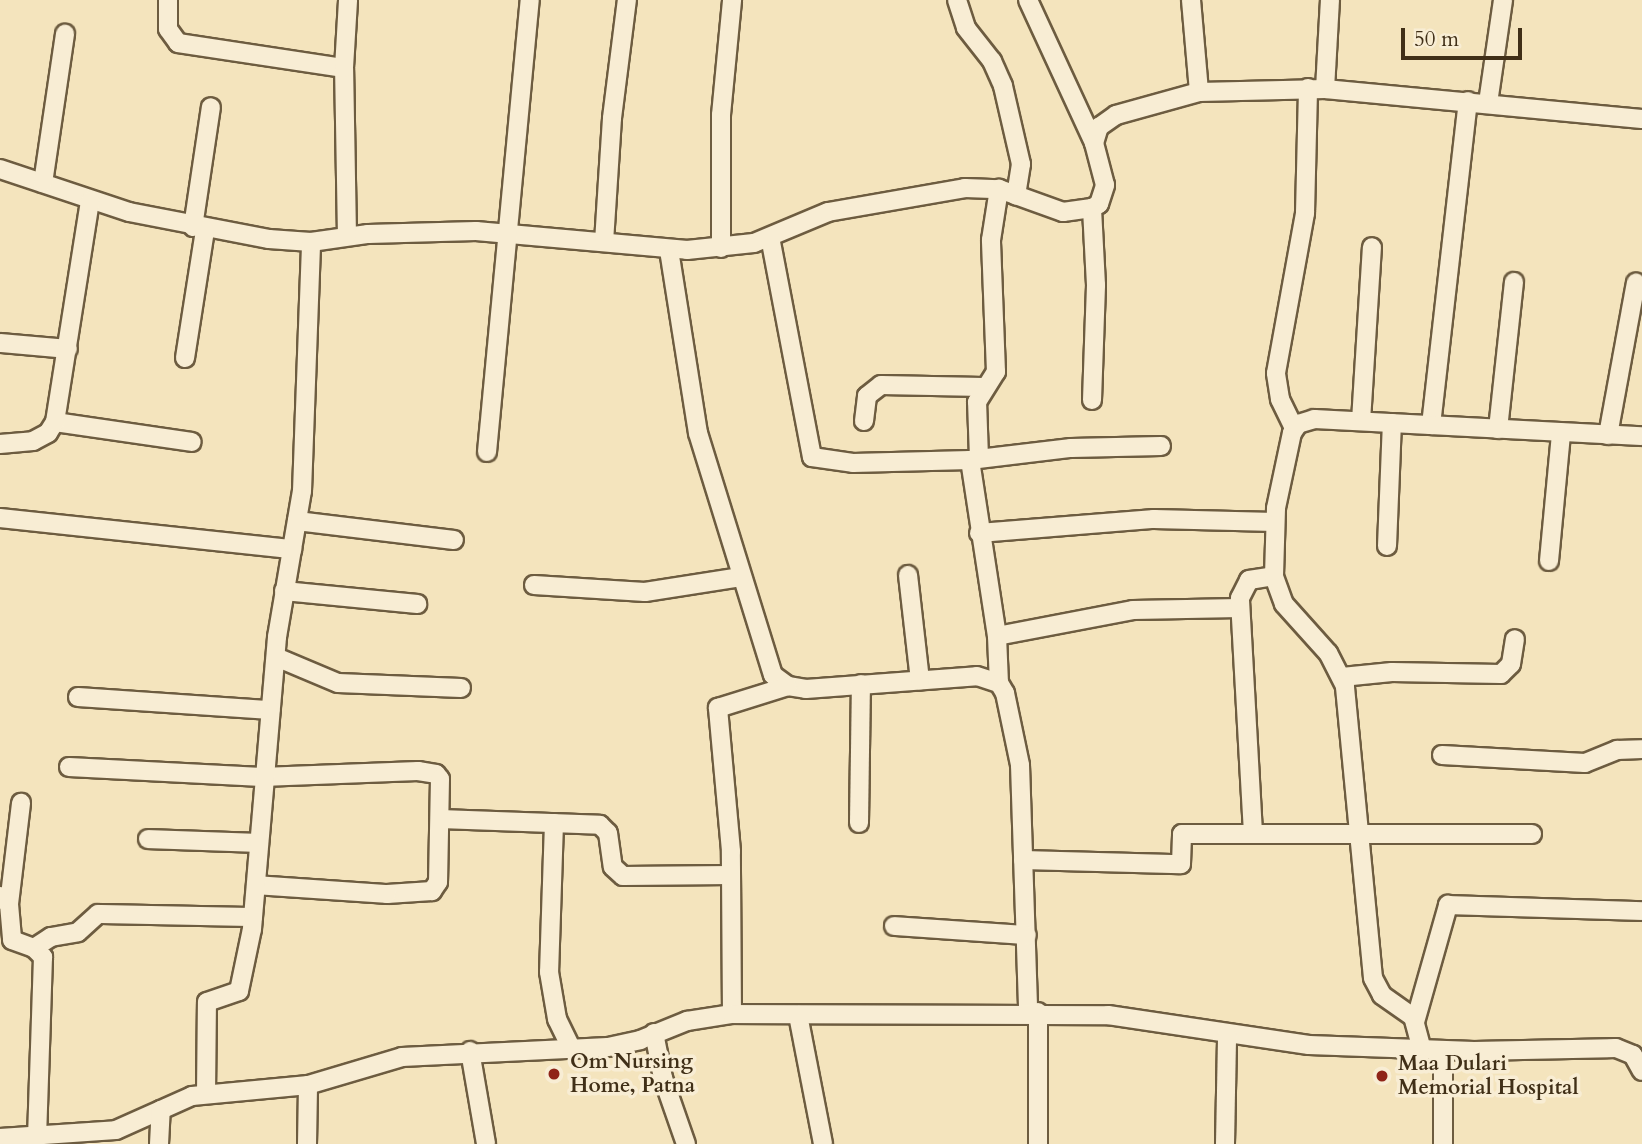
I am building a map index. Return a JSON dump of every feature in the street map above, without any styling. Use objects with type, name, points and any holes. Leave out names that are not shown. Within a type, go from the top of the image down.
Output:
[{"type":"street","points":[[168,0],[168,29],[178,44],[344,68]]},
{"type":"street","points":[[347,236],[344,68],[348,0]]},
{"type":"street","points":[[487,452],[510,233],[530,0]]},
{"type":"street","points":[[604,242],[612,118],[627,0]]},
{"type":"street","points":[[721,248],[721,115],[733,0]]},
{"type":"street","points":[[957,0],[966,29],[992,61],[1003,86],[1021,164],[1007,192],[991,240],[996,372],[983,387],[977,402],[975,459],[979,533],[997,636],[999,683],[1016,729],[1038,1144]]},
{"type":"street","points":[[0,169],[90,201],[199,228],[311,242],[347,236],[442,230],[510,233],[669,250],[721,248],[770,237],[809,219],[850,207],[965,188],[1007,192],[1063,212],[1092,208],[1099,204],[1105,185],[1094,143],[1028,0]]},
{"type":"street","points":[[1191,0],[1199,92]]},
{"type":"street","points":[[1331,0],[1317,89],[1306,214],[1276,373],[1280,398],[1294,428],[1275,522],[1274,576],[1284,604],[1328,653],[1342,677],[1349,709],[1357,831],[1373,978],[1382,995],[1407,1010],[1415,1022],[1422,1050]]},
{"type":"street","points":[[1488,103],[1503,0]]},
{"type":"street","points":[[43,183],[65,34]]},
{"type":"street","points":[[1094,143],[1099,127],[1116,115],[1199,92],[1317,89],[1642,119]]},
{"type":"street","points":[[1431,425],[1468,102]]},
{"type":"street","points":[[185,358],[211,107]]},
{"type":"street","points":[[0,444],[33,441],[48,433],[55,422],[90,201]]},
{"type":"street","points":[[1092,208],[1096,285],[1092,400]]},
{"type":"street","points":[[770,237],[812,457],[853,463],[975,459],[1071,447],[1161,446]]},
{"type":"street","points":[[206,1094],[207,1002],[239,991],[253,917],[262,777],[275,657],[284,591],[298,521],[311,242]]},
{"type":"street","points":[[1361,421],[1372,247]]},
{"type":"street","points":[[669,250],[698,433],[768,663],[788,686]]},
{"type":"street","points":[[1498,429],[1514,282]]},
{"type":"street","points":[[1608,435],[1636,283]]},
{"type":"street","points":[[0,343],[68,349]]},
{"type":"street","points":[[864,421],[867,396],[881,385],[983,387]]},
{"type":"street","points":[[1294,428],[1314,419],[1642,436]]},
{"type":"street","points":[[55,422],[192,442]]},
{"type":"street","points":[[1387,546],[1392,423]]},
{"type":"street","points":[[1549,561],[1561,433]]},
{"type":"street","points":[[0,518],[292,549]]},
{"type":"street","points":[[979,533],[1154,519],[1275,522]]},
{"type":"street","points":[[298,521],[454,540]]},
{"type":"street","points":[[908,575],[920,680]]},
{"type":"street","points":[[1253,833],[1240,608],[1242,587],[1249,580],[1274,576]]},
{"type":"street","points":[[534,585],[645,592],[741,577]]},
{"type":"street","points":[[284,591],[417,604]]},
{"type":"street","points":[[997,636],[1133,610],[1240,608]]},
{"type":"street","points":[[1342,677],[1405,672],[1501,674],[1511,664],[1515,639]]},
{"type":"street","points":[[275,657],[338,683],[461,688]]},
{"type":"street","points":[[732,1014],[731,874],[718,708],[788,686],[977,676],[999,683]]},
{"type":"street","points":[[859,823],[861,684]]},
{"type":"street","points":[[78,697],[271,710]]},
{"type":"street","points":[[1442,755],[1586,763],[1617,750],[1642,749]]},
{"type":"street","points":[[69,767],[262,777],[430,771],[440,779],[438,882],[432,891],[387,894],[256,885]]},
{"type":"street","points":[[21,803],[5,900],[12,940],[34,948],[43,957],[37,1136]]},
{"type":"street","points":[[440,819],[554,823],[606,828],[613,867],[623,876],[731,874]]},
{"type":"street","points":[[554,823],[549,972],[557,1019],[571,1048]]},
{"type":"street","points":[[1023,860],[1181,864],[1182,834],[1357,831],[1532,834]]},
{"type":"street","points":[[148,839],[258,843]]},
{"type":"street","points":[[1415,1022],[1448,905],[1642,911]]},
{"type":"street","points":[[34,948],[51,937],[78,932],[98,914],[253,917]]},
{"type":"street","points":[[894,926],[1027,935]]},
{"type":"street","points":[[0,1138],[116,1130],[206,1094],[308,1085],[402,1057],[470,1051],[624,1045],[687,1021],[732,1014],[1033,1012],[1141,1017],[1227,1035],[1309,1045],[1422,1050],[1616,1048],[1633,1055],[1642,1071]]},
{"type":"street","points":[[798,1015],[823,1144]]},
{"type":"street","points":[[654,1033],[663,1078],[686,1144]]},
{"type":"street","points":[[1225,1144],[1227,1035]]},
{"type":"street","points":[[1443,1050],[1443,1144]]},
{"type":"street","points":[[470,1051],[486,1144]]},
{"type":"street","points":[[307,1144],[308,1085]]},
{"type":"street","points":[[159,1144],[161,1110]]},
{"type":"place","name":"Om Nursing Home, Patna","points":[[554,1074]]},
{"type":"place","name":"Maa Dulari Memorial Hospital","points":[[1382,1076]]}]
